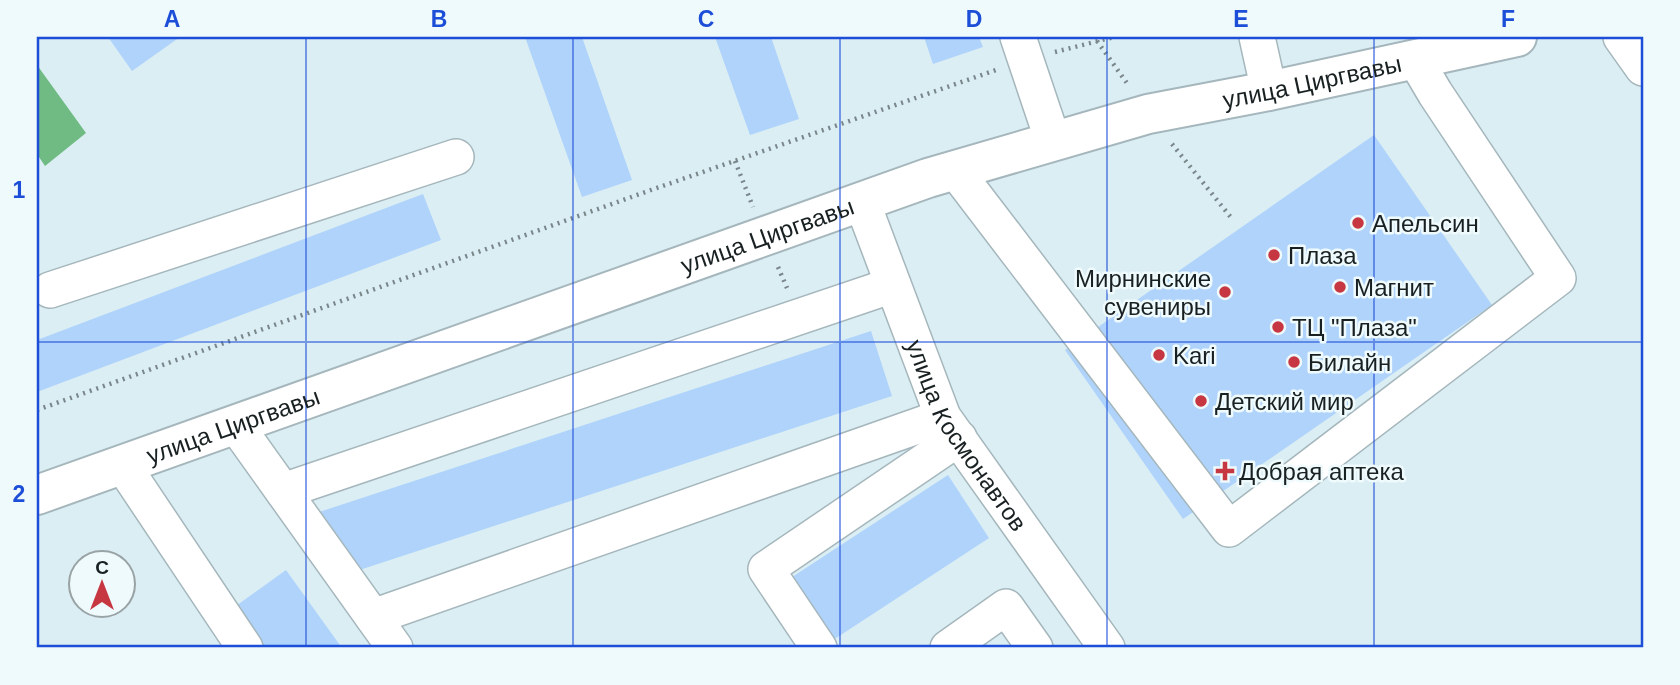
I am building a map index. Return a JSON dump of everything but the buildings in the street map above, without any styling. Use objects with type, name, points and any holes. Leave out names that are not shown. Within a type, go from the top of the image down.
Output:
[{"type":"main road","name":"улица Циргвавы","points":[[37,495],[955,170],[1148,114],[1269,91],[1517,37]]},
{"type":"street","points":[[1257,37],[1269,91]]},
{"type":"street","points":[[1621,37],[1643,68]]},
{"type":"street","points":[[1021,49],[1053,141]]},
{"type":"street","points":[[955,170],[1229,528],[1558,278],[1415,59]]},
{"type":"street","points":[[41,285],[456,158]]},
{"type":"street","name":"улица Космонавтов","points":[[862,202],[951,428],[1107,648]]},
{"type":"street","points":[[283,491],[893,285]]},
{"type":"street","points":[[235,424],[396,648]]},
{"type":"street","points":[[373,617],[951,428]]},
{"type":"street","points":[[819,648],[766,569],[951,428]]},
{"type":"street","points":[[122,464],[245,648]]},
{"type":"street","points":[[948,648],[1006,607],[1035,648]]},
{"type":"path","points":[[37,410],[638,194],[1021,49],[1114,37]]},
{"type":"green space","points":[[37,65],[86,133],[45,166],[37,154]]},
{"type":"place","name":"Апельсин","points":[[1358,223]]},
{"type":"place","name":"Плаза","points":[[1274,255]]},
{"type":"place","name":"Магнит","points":[[1340,287]]},
{"type":"place","name":"Мирнинские сувениры","points":[[1225,292]]},
{"type":"place","name":"ТЦ \"Плаза\"","points":[[1278,327]]},
{"type":"place","name":"Kari","points":[[1159,355]]},
{"type":"place","name":"Билайн","points":[[1294,362]]},
{"type":"place","name":"Детский мир","points":[[1201,401]]},
{"type":"place","name":"Добрая аптека","points":[[1225,471]]}]
